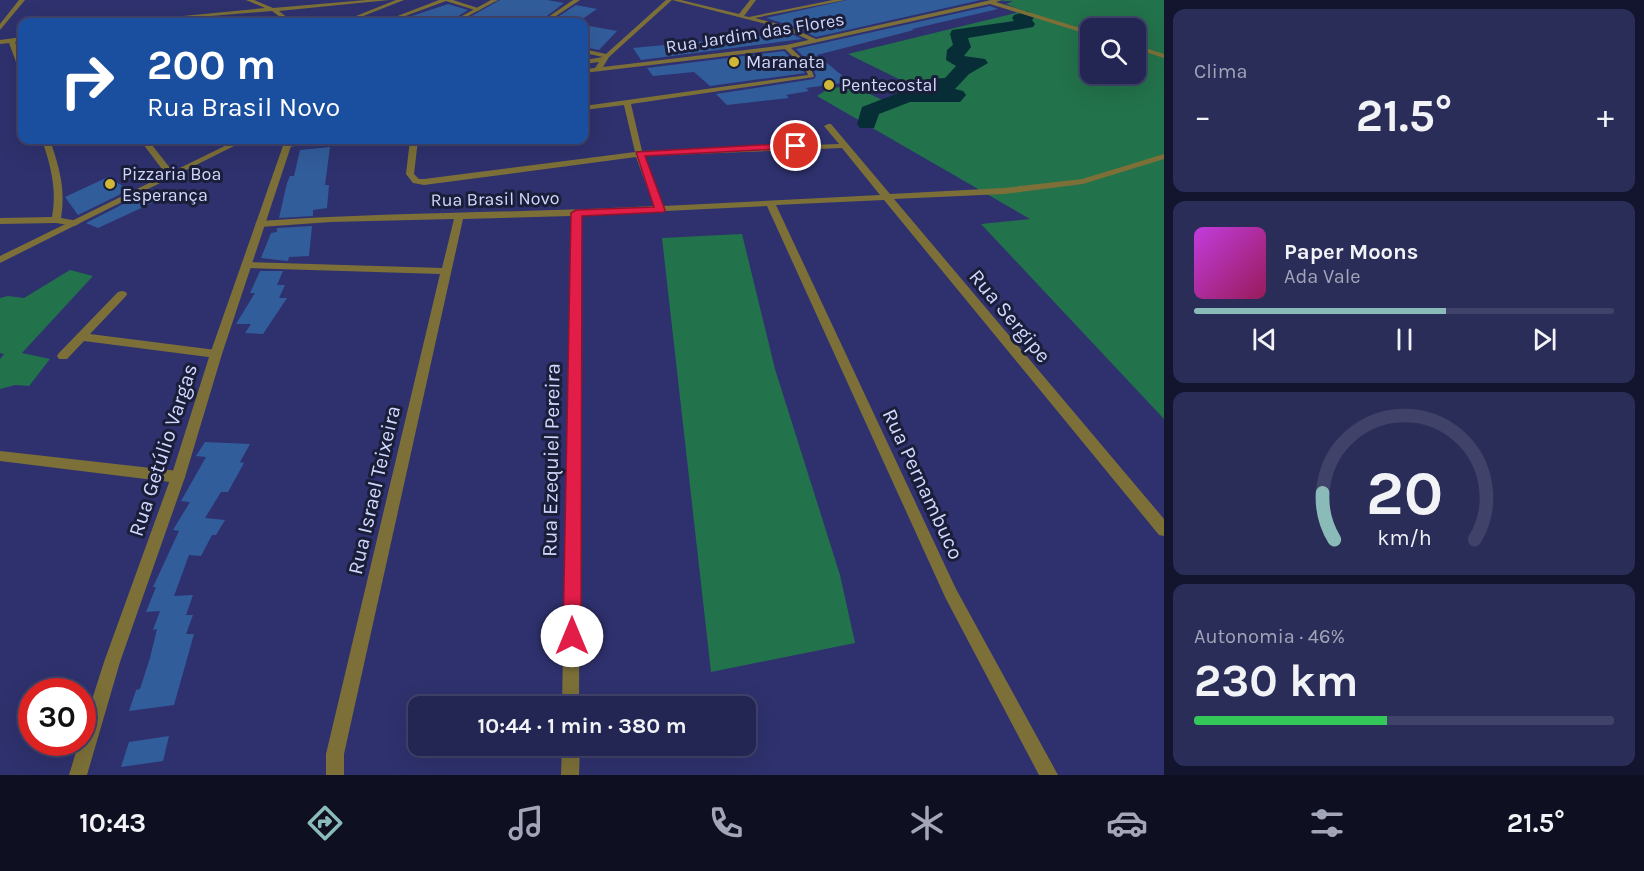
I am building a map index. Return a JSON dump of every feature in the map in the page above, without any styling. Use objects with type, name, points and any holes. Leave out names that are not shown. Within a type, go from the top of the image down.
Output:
[{"type":"street","points":[[0,28],[21,1],[29,0]]},
{"type":"street","points":[[237,13],[250,0],[274,10],[285,18]]},
{"type":"street","points":[[229,18],[274,10],[386,0]]},
{"type":"street","points":[[354,18],[401,0]]},
{"type":"street","points":[[396,18],[445,0],[478,9]]},
{"type":"street","points":[[461,18],[495,0]]},
{"type":"street","points":[[550,18],[577,0]]},
{"type":"street","points":[[597,70],[606,58],[671,0],[787,28],[817,41]]},
{"type":"street","points":[[745,17],[753,0]]},
{"type":"street","points":[[745,17],[842,0]]},
{"type":"street","name":"Rua Jardim das Flores","points":[[588,71],[786,47],[999,0]]},
{"type":"street","points":[[990,2],[1080,30]]},
{"type":"street","points":[[174,18],[263,12]]},
{"type":"street","points":[[0,42],[18,40]]},
{"type":"street","points":[[12,41],[18,58]]},
{"type":"street","points":[[588,107],[812,76],[808,67],[786,47]]},
{"type":"street","points":[[1146,50],[1164,56]]},
{"type":"street","points":[[588,52],[606,58]]},
{"type":"street","points":[[588,61],[606,58]]},
{"type":"street","points":[[627,102],[639,154],[660,210]]},
{"type":"street","name":"Rua Sergipe","points":[[828,126],[1164,530]]},
{"type":"street","points":[[47,144],[58,176],[61,197],[56,220]]},
{"type":"street","points":[[147,144],[171,175]]},
{"type":"street","points":[[0,260],[234,144]]},
{"type":"street","name":"Rua Getúlio Vargas","points":[[78,775],[112,662],[178,477],[216,354],[287,144]]},
{"type":"street","points":[[414,144],[410,174],[416,181],[639,154],[843,146]]},
{"type":"street","name":"Rua Brasil Novo","points":[[260,224],[459,215],[660,210],[1004,191],[1083,181],[1164,156]]},
{"type":"street","name":"Rua Pernambuco","points":[[771,205],[951,594],[1049,775]]},
{"type":"street","name":"Rua Ezequiel Pereira","points":[[571,696],[576,213]]},
{"type":"street","name":"Rua Israel Teixeira","points":[[335,775],[335,753],[459,215]]},
{"type":"street","points":[[0,221],[56,220],[75,223]]},
{"type":"street","points":[[246,265],[445,271]]},
{"type":"street","points":[[63,356],[122,294]]},
{"type":"street","points":[[81,337],[216,354]]},
{"type":"street","points":[[0,456],[178,477]]},
{"type":"street","points":[[570,775],[571,756]]},
{"type":"green space","points":[[1164,0],[1164,419],[981,224],[1030,219],[817,96],[830,88],[854,86],[886,102],[925,92],[848,54],[1024,11],[1006,4],[1013,1],[998,1]]},
{"type":"green space","points":[[742,234],[775,369],[840,575],[855,643],[711,672],[662,238]]},
{"type":"green space","points":[[70,270],[93,276],[22,353],[50,359],[29,386],[15,385],[0,389],[0,359],[4,354],[0,353],[0,298],[8,296],[24,298]]},
{"type":"building","points":[[500,0],[547,0],[564,3],[544,18],[468,18]]},
{"type":"building","points":[[847,0],[981,0],[816,37],[805,32],[809,31],[766,18]]},
{"type":"building","points":[[448,4],[468,10],[455,18],[406,18]]},
{"type":"building","points":[[576,5],[597,9],[584,18],[556,18]]},
{"type":"building","points":[[990,6],[998,9],[817,55],[850,82],[806,88],[809,91],[786,95],[789,98],[727,105],[716,94],[814,79],[816,76],[812,65],[796,49]]},
{"type":"building","points":[[588,26],[617,31],[599,50],[588,48]]},
{"type":"building","points":[[789,33],[802,39],[641,60],[633,48]]},
{"type":"building","points":[[784,51],[805,73],[710,86],[694,72],[653,76],[647,68]]},
{"type":"building","points":[[330,147],[325,185],[329,185],[327,208],[313,210],[313,216],[279,218],[287,183],[290,176],[294,176],[300,150]]},
{"type":"building","points":[[108,177],[129,190],[78,215],[65,197]]},
{"type":"building","points":[[147,192],[163,198],[98,228],[86,223]]},
{"type":"building","points":[[312,226],[309,256],[289,257],[288,261],[261,258],[271,233],[277,232],[277,228]]},
{"type":"building","points":[[260,271],[283,271],[277,285],[285,285],[279,298],[287,298],[263,334],[245,333],[251,324],[236,324],[255,293],[250,293]]},
{"type":"building","points":[[205,442],[250,444],[240,462],[244,463],[228,492],[221,492],[205,518],[225,520],[216,535],[212,535],[201,556],[189,555],[174,596],[193,595],[186,615],[193,615],[186,634],[194,634],[174,705],[129,711],[136,690],[140,689],[157,629],[153,630],[160,611],[146,612],[156,587],[153,587],[179,531],[173,530],[190,502],[181,501],[206,457],[196,456]]},
{"type":"building","points":[[169,736],[163,761],[121,767],[129,742]]},
{"type":"waterway","points":[[867,124],[869,111],[908,96],[953,98],[956,95],[932,88],[934,83],[950,84],[962,70],[979,63],[955,60],[956,50],[962,47],[958,34],[1027,24],[1020,18],[1027,16]]},
{"type":"place","name":"Maranata","points":[[734,62]]},
{"type":"place","name":"Pentecostal","points":[[829,85]]},
{"type":"place","name":"Pizzaria Boa Esperança","points":[[110,184]]},
{"type":"route","points":[[572,636],[576,213],[660,210],[655,191],[639,154],[796,146]]}]
